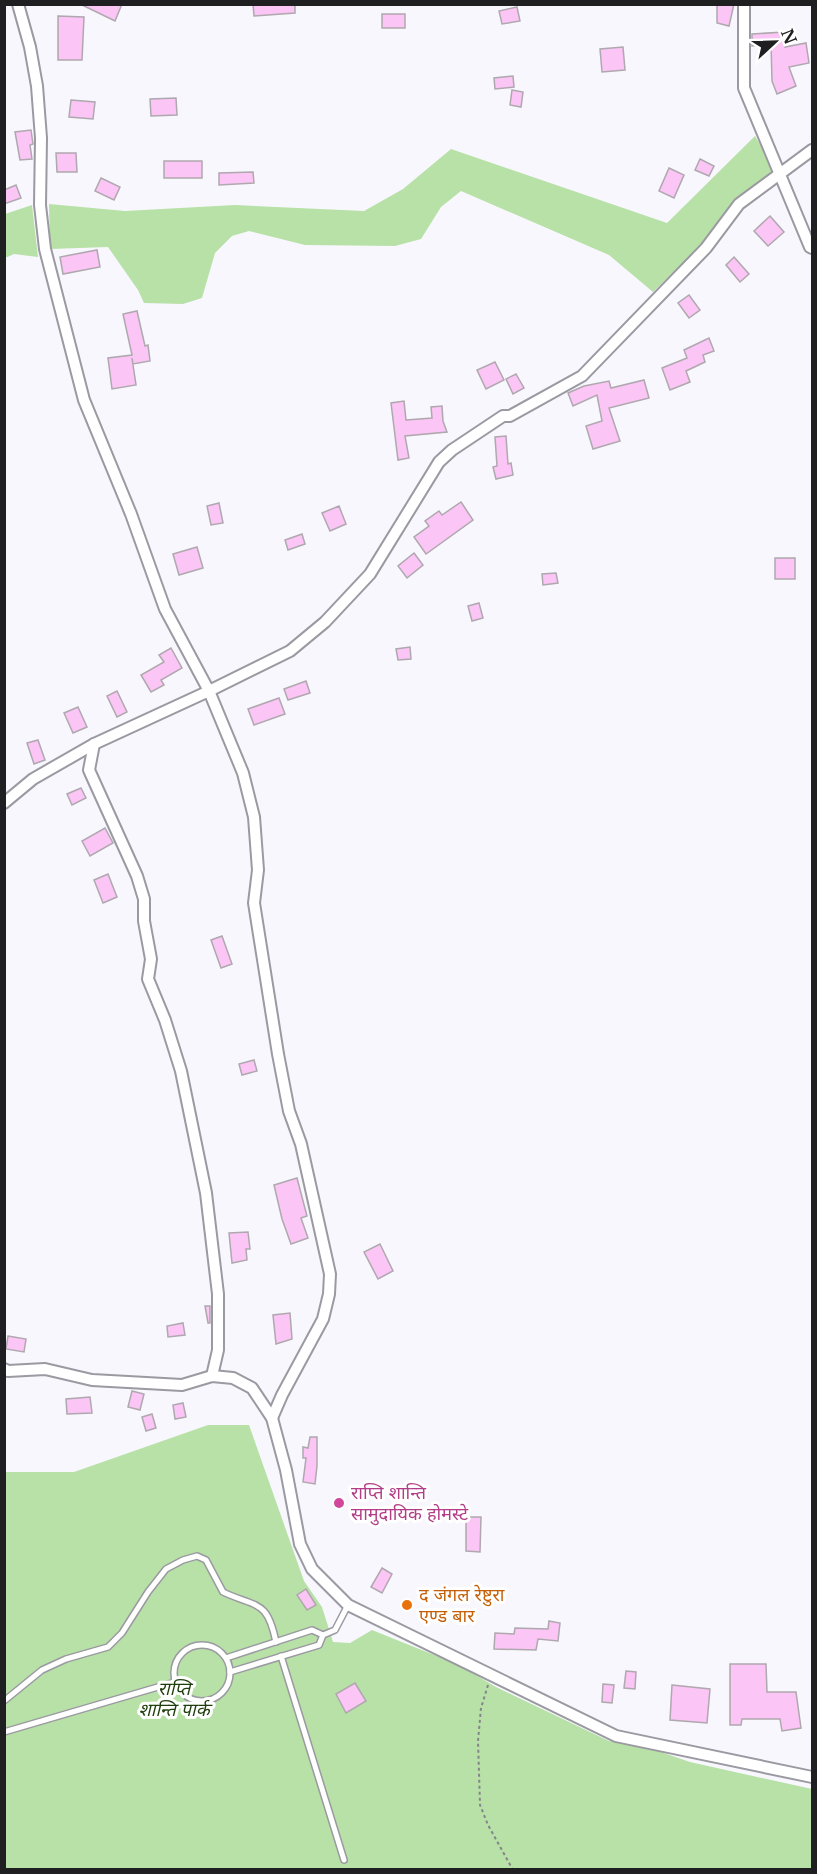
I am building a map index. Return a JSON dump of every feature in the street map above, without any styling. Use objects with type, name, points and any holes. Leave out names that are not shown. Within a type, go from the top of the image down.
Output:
[{"type":"street","points":[[18,4],[30,47],[37,86],[41,138],[40,205],[45,249],[84,400],[132,514],[165,609],[209,691],[243,773],[254,817],[258,870],[254,903],[278,1054],[289,1111],[301,1144],[330,1274],[329,1294],[323,1319],[272,1418]]},
{"type":"street","points":[[744,4],[744,88],[810,247],[813,248]]},
{"type":"street","points":[[4,803],[33,778],[94,744],[290,651],[324,622],[370,574],[440,462],[452,450],[503,416],[510,416],[582,376],[706,248],[739,204],[813,150]]},
{"type":"street","points":[[94,744],[89,770],[137,876],[144,899],[144,921],[151,959],[148,979],[165,1020],[181,1071],[206,1194],[218,1293],[218,1350],[212,1376]]},
{"type":"street","points":[[6,1371],[45,1369],[92,1380],[182,1385],[212,1376],[233,1378],[252,1388],[272,1418],[286,1470],[300,1544],[312,1569],[348,1605],[616,1736],[813,1777]]},
{"type":"lane","points":[[4,1701],[42,1670],[66,1659],[108,1647],[122,1633],[148,1592],[166,1569],[197,1556],[206,1560],[223,1592],[259,1606],[268,1615],[276,1642]]},
{"type":"lane","points":[[230,1672],[319,1645],[323,1635],[335,1630],[348,1605]]},
{"type":"lane","points":[[226,1658],[312,1630],[323,1635]]},
{"type":"lane","points":[[207,1645],[215,1648],[226,1658],[230,1672],[224,1691],[206,1701],[192,1700],[181,1693],[175,1682],[173,1671],[179,1656],[191,1646],[207,1645]]},
{"type":"lane","points":[[280,1656],[344,1860]]},
{"type":"lane","points":[[4,1732],[175,1682]]},
{"type":"path","points":[[491,1674],[480,1708],[478,1741],[480,1805],[488,1825],[513,1869]]},
{"type":"green space","points":[[755,136],[776,171],[736,198],[701,245],[653,292],[609,255],[461,191],[441,207],[421,239],[395,246],[305,245],[249,231],[232,236],[215,253],[202,298],[183,304],[144,303],[138,290],[108,247],[50,249],[49,204],[125,211],[235,205],[364,211],[403,189],[451,149],[667,223]]},
{"type":"green space","points":[[32,205],[38,257],[14,254],[5,258],[5,214]]},
{"type":"green space","name":"राप्ति शान्ति पार्क","points":[[208,1425],[249,1425],[304,1581],[322,1607],[333,1642],[350,1643],[372,1630],[459,1665],[496,1687],[609,1741],[655,1750],[690,1762],[812,1789],[812,1869],[5,1869],[4,1472],[74,1472]]},
{"type":"building","points":[[80,4],[122,4],[115,21]]},
{"type":"building","points":[[253,4],[295,4],[295,13],[254,16]]},
{"type":"building","points":[[717,4],[734,4],[729,26],[717,23]]},
{"type":"building","points":[[517,7],[520,21],[502,24],[499,11]]},
{"type":"building","points":[[382,14],[405,14],[405,28],[382,28]]},
{"type":"building","points":[[58,16],[84,17],[82,60],[58,60]]},
{"type":"building","points":[[784,32],[785,47],[806,43],[809,63],[789,67],[796,86],[777,94],[772,81],[771,44],[752,46],[752,34]]},
{"type":"building","points":[[623,47],[625,70],[602,72],[600,49]]},
{"type":"building","points":[[513,76],[514,87],[495,89],[494,78]]},
{"type":"building","points":[[512,90],[523,92],[521,107],[510,105]]},
{"type":"building","points":[[176,98],[177,115],[151,116],[150,99]]},
{"type":"building","points":[[71,100],[95,102],[93,119],[69,117]]},
{"type":"building","points":[[31,130],[32,159],[20,160],[15,132]]},
{"type":"building","points":[[56,153],[76,153],[77,172],[57,172]]},
{"type":"building","points":[[700,159],[714,166],[709,176],[695,170]]},
{"type":"building","points":[[164,161],[202,161],[202,178],[164,178]]},
{"type":"building","points":[[669,168],[684,175],[674,198],[659,191]]},
{"type":"building","points":[[253,172],[254,183],[219,185],[219,173]]},
{"type":"building","points":[[101,178],[120,187],[114,200],[95,191]]},
{"type":"building","points":[[16,185],[21,198],[4,204],[4,190]]},
{"type":"building","points":[[770,216],[784,232],[768,246],[754,231]]},
{"type":"building","points":[[97,250],[100,267],[63,274],[60,257]]},
{"type":"building","points":[[734,257],[749,274],[740,282],[726,265]]},
{"type":"building","points":[[689,295],[700,310],[689,318],[678,303]]},
{"type":"building","points":[[137,311],[145,346],[148,345],[150,361],[133,364],[132,358],[136,385],[112,389],[108,358],[132,355],[123,314]]},
{"type":"building","points":[[709,338],[714,351],[703,355],[705,362],[686,371],[690,382],[670,390],[662,368],[687,358],[684,350]]},
{"type":"building","points":[[495,362],[504,380],[486,389],[477,370]]},
{"type":"building","points":[[516,374],[524,388],[513,394],[506,379]]},
{"type":"building","points":[[644,380],[649,398],[609,408],[620,441],[593,449],[586,426],[602,421],[597,395],[573,406],[568,393],[584,386],[609,381],[611,388]]},
{"type":"building","points":[[404,401],[406,420],[432,418],[431,407],[442,406],[443,421],[447,432],[405,436],[409,458],[398,460],[391,403]]},
{"type":"building","points":[[506,436],[508,464],[511,463],[513,475],[496,479],[493,467],[497,466],[495,437]]},
{"type":"building","points":[[461,502],[473,520],[426,554],[414,537],[429,526],[425,521],[439,511],[442,515]]},
{"type":"building","points":[[219,503],[223,523],[211,525],[207,506]]},
{"type":"building","points":[[339,506],[346,524],[330,531],[322,513]]},
{"type":"building","points":[[302,534],[305,544],[288,550],[285,540]]},
{"type":"building","points":[[197,547],[203,568],[179,575],[173,554]]},
{"type":"building","points":[[414,553],[423,565],[407,578],[398,566]]},
{"type":"building","points":[[775,558],[795,558],[795,579],[775,579]]},
{"type":"building","points":[[556,573],[558,583],[543,585],[542,574]]},
{"type":"building","points":[[479,603],[483,618],[472,621],[468,606]]},
{"type":"building","points":[[410,647],[411,659],[398,660],[396,649]]},
{"type":"building","points":[[171,648],[182,668],[161,680],[164,685],[151,692],[141,675],[164,662],[159,655]]},
{"type":"building","points":[[306,681],[310,693],[288,700],[284,689]]},
{"type":"building","points":[[117,691],[127,712],[117,717],[107,696]]},
{"type":"building","points":[[279,698],[285,714],[254,725],[248,709]]},
{"type":"building","points":[[78,707],[87,727],[73,733],[64,713]]},
{"type":"building","points":[[38,740],[45,760],[34,764],[27,743]]},
{"type":"building","points":[[81,788],[86,798],[72,805],[67,794]]},
{"type":"building","points":[[105,828],[113,843],[90,856],[82,841]]},
{"type":"building","points":[[108,874],[117,897],[103,903],[94,880]]},
{"type":"building","points":[[222,936],[232,964],[221,968],[211,940]]},
{"type":"building","points":[[254,1060],[257,1071],[242,1075],[239,1064]]},
{"type":"building","points":[[297,1178],[307,1216],[301,1218],[308,1238],[291,1244],[274,1185]]},
{"type":"building","points":[[248,1232],[250,1249],[246,1249],[247,1260],[232,1263],[229,1233]]},
{"type":"building","points":[[380,1244],[393,1271],[378,1279],[364,1252]]},
{"type":"building","points":[[205,1306],[210,1306],[210,1323],[208,1323]]},
{"type":"building","points":[[290,1313],[292,1339],[276,1344],[273,1315]]},
{"type":"building","points":[[183,1323],[185,1335],[168,1337],[167,1326]]},
{"type":"building","points":[[8,1336],[26,1339],[24,1352],[6,1349]]},
{"type":"building","points":[[132,1391],[144,1394],[140,1410],[128,1407]]},
{"type":"building","points":[[90,1397],[92,1413],[67,1414],[66,1399]]},
{"type":"building","points":[[183,1403],[186,1417],[175,1419],[173,1405]]},
{"type":"building","points":[[152,1414],[156,1428],[146,1431],[142,1417]]},
{"type":"building","points":[[310,1437],[317,1437],[315,1484],[303,1482],[306,1458],[303,1458],[303,1447],[308,1448]]},
{"type":"building","points":[[466,1517],[481,1517],[480,1552],[466,1551]]},
{"type":"building","points":[[382,1568],[392,1574],[382,1593],[371,1587]]},
{"type":"building","points":[[306,1589],[316,1605],[307,1610],[297,1595]]},
{"type":"building","points":[[549,1621],[560,1623],[558,1641],[538,1639],[536,1650],[494,1649],[495,1633],[514,1634],[515,1628],[548,1629]]},
{"type":"building","points":[[730,1664],[766,1664],[767,1692],[796,1692],[801,1728],[782,1731],[780,1719],[742,1719],[741,1725],[730,1725]]},
{"type":"building","points":[[626,1671],[636,1672],[635,1689],[624,1688]]},
{"type":"building","points":[[355,1683],[366,1701],[346,1713],[336,1694]]},
{"type":"building","points":[[603,1684],[614,1685],[612,1703],[602,1702]]},
{"type":"building","points":[[672,1685],[710,1689],[707,1723],[670,1720]]},
{"type":"place","name":"राप्ति शान्ति सामुदायिक होमस्टे","points":[[339,1503]]},
{"type":"place","name":"द जंगल रेष्टुरा एण्ड बार","points":[[407,1605]]}]
